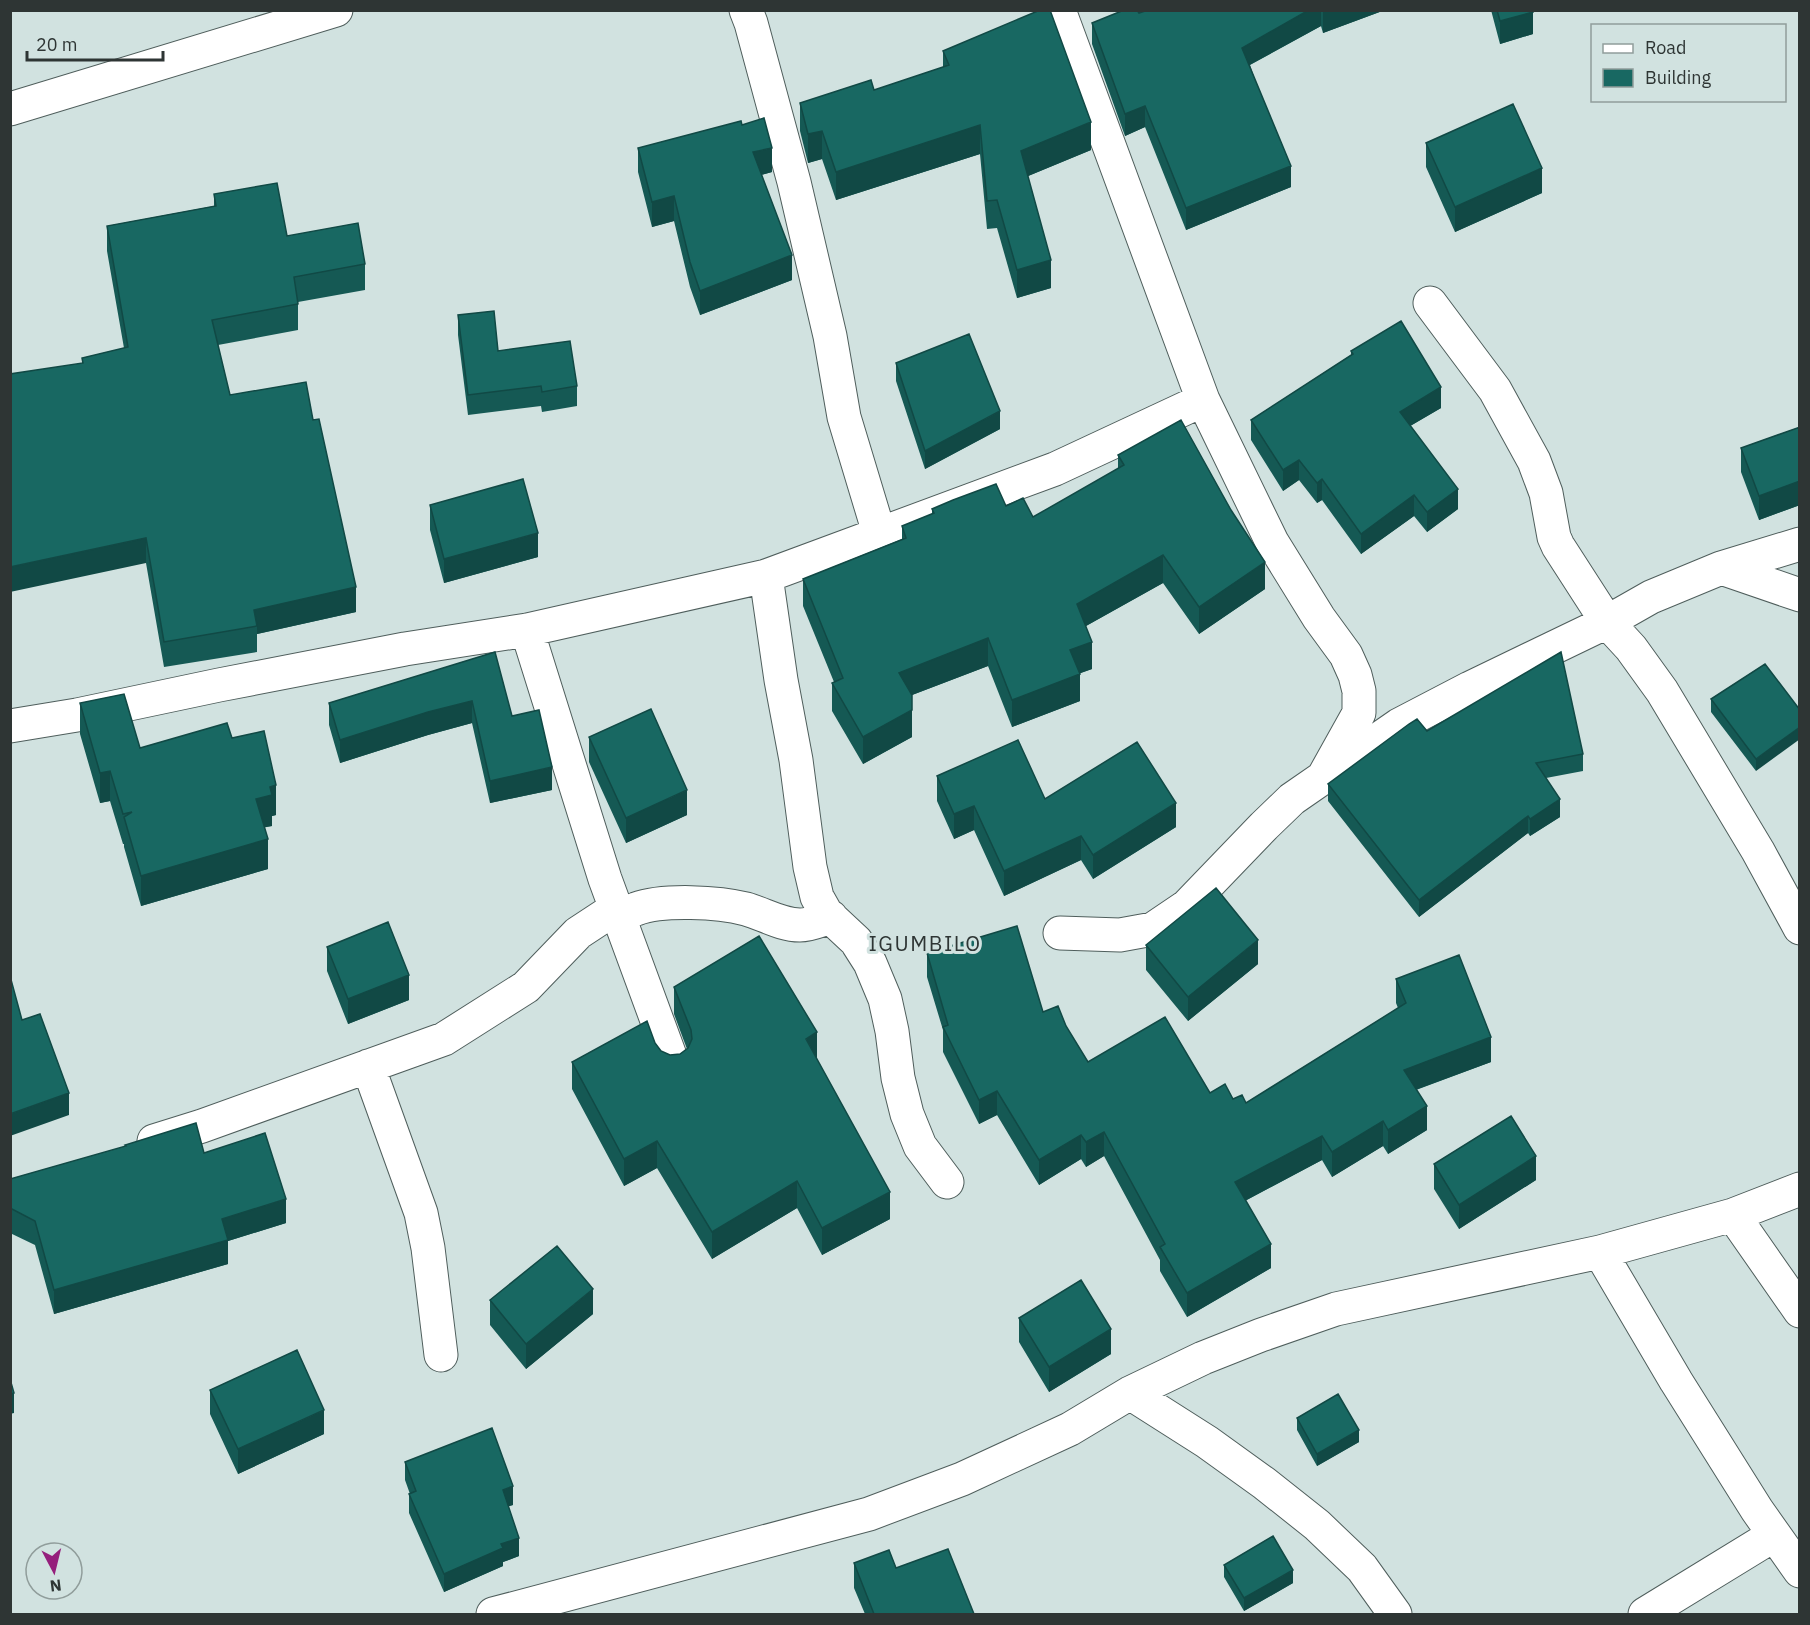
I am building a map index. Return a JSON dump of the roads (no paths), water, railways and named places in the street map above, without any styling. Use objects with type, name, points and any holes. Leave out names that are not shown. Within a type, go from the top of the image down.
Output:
[{"type":"main road","points":[[10,109],[336,10]]},
{"type":"main road","points":[[746,10],[794,182],[830,336],[844,417],[879,533]]},
{"type":"main road","points":[[1059,10],[1203,400],[1272,542],[1319,618],[1346,655],[1355,675],[1359,690],[1359,712],[1322,778]]},
{"type":"main road","points":[[1430,303],[1495,390],[1534,461],[1546,493],[1558,546],[1607,622],[1631,648],[1662,691],[1758,851],[1800,928]]},
{"type":"main road","points":[[10,726],[77,715],[405,649],[527,630],[765,576],[1055,469],[1203,400]]},
{"type":"main road","points":[[1060,933],[1120,935],[1153,929],[1187,906],[1264,826],[1293,800],[1399,725],[1607,622],[1651,597],[1720,568],[1800,544]]},
{"type":"main road","points":[[1720,568],[1800,595]]},
{"type":"main road","points":[[765,576],[796,760],[810,867],[817,897],[831,917],[856,941],[870,963],[885,999],[898,1077],[907,1114],[920,1146],[947,1182]]},
{"type":"main road","points":[[527,630],[617,912],[673,1064]]},
{"type":"main road","points":[[124,1150],[202,1126],[444,1039],[514,996],[535,980],[566,943],[578,933],[617,912],[657,904],[687,904],[725,905],[799,925],[812,924],[831,917]]},
{"type":"main road","points":[[368,1066],[421,1214],[428,1248],[441,1355]]},
{"type":"main road","points":[[493,1614],[868,1514],[963,1479],[1070,1428],[1130,1393],[1232,1346],[1336,1309],[1600,1252],[1733,1215],[1800,1189]]},
{"type":"main road","points":[[1733,1215],[1800,1311]]},
{"type":"main road","points":[[1600,1252],[1676,1381],[1757,1510],[1800,1571]]},
{"type":"main road","points":[[1130,1393],[1207,1442],[1317,1525],[1362,1568],[1395,1614]]},
{"type":"main road","points":[[1645,1614],[1774,1535]]},
{"type":"district","name":"IGUMBILO","points":[[925,943]]}]
